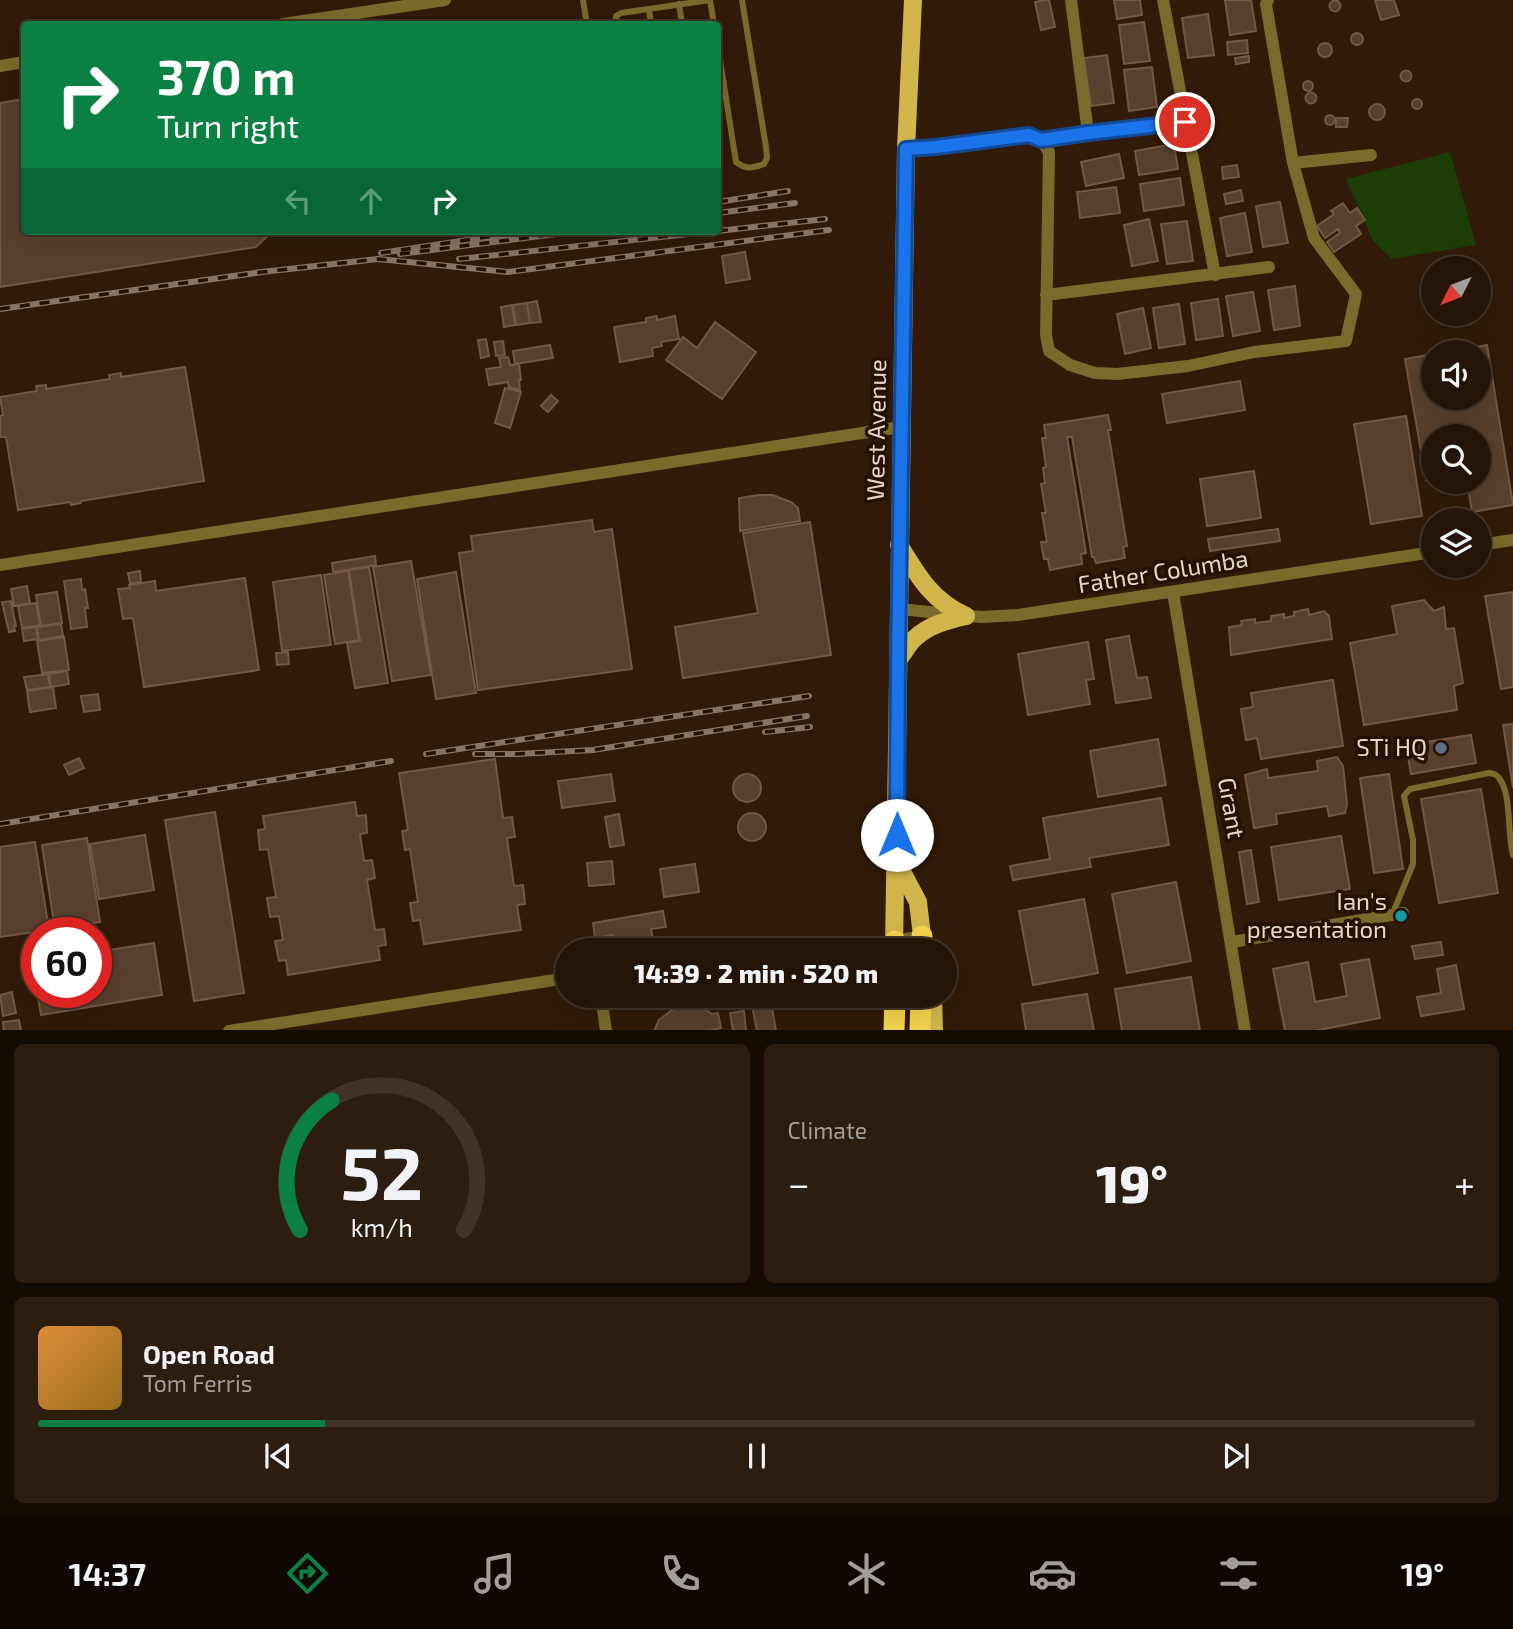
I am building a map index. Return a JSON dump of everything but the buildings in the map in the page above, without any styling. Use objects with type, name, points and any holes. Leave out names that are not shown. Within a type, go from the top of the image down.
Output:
[{"type":"highway","points":[[894,1030],[895,1008]]},
{"type":"highway","points":[[920,1030],[921,1008]]},
{"type":"main road","name":"West Avenue","points":[[895,938],[901,427],[906,149],[912,2]]},
{"type":"main road","points":[[899,545],[931,593],[943,604],[966,616]]},
{"type":"main road","points":[[898,660],[916,636],[946,621],[966,616]]},
{"type":"main road","name":"West Avenue","points":[[897,860],[918,902],[923,938]]},
{"type":"main road","points":[[884,1030],[887,1008]]},
{"type":"main road","points":[[933,1008],[934,1030]]},
{"type":"street","points":[[304,21],[445,0]]},
{"type":"street","points":[[1071,0],[1088,133]]},
{"type":"street","points":[[1163,0],[1215,275]]},
{"type":"street","points":[[1041,140],[1049,152],[1046,335],[1049,351],[1070,365],[1095,373],[1117,374],[1188,366],[1254,352],[1346,341],[1356,294],[1314,238],[1293,163],[1266,4],[1268,0]]},
{"type":"street","points":[[0,66],[21,62]]},
{"type":"street","points":[[906,149],[1029,135],[1041,140],[1185,122]]},
{"type":"street","points":[[1293,163],[1371,155]]},
{"type":"street","points":[[1046,295],[1269,267]]},
{"type":"street","points":[[0,565],[901,427]]},
{"type":"street","points":[[1491,543],[1513,540]]},
{"type":"street","name":"Father Columba","points":[[899,609],[966,616],[1018,615],[1421,554]]},
{"type":"street","name":"Grant","points":[[1173,592],[1245,1030]]},
{"type":"street","points":[[1232,942],[1398,914]]},
{"type":"street","points":[[235,1030],[555,980]]},
{"type":"street","points":[[603,1008],[606,1030]]},
{"type":"lane","points":[[583,0],[586,21]]},
{"type":"lane","points":[[616,21],[616,16],[621,13],[710,0],[714,21]]},
{"type":"lane","points":[[721,67],[736,162],[743,168],[764,164],[767,158],[766,147],[742,0]]},
{"type":"lane","points":[[680,4],[682,21]]},
{"type":"lane","points":[[649,9],[651,21]]},
{"type":"lane","points":[[721,114],[728,113]]},
{"type":"lane","points":[[1398,914],[1413,864],[1413,840],[1404,796],[1410,789],[1489,774],[1496,775],[1506,796],[1513,856]]},
{"type":"green space","points":[[1450,152],[1476,245],[1392,259],[1373,241],[1346,179]]},
{"type":"railway","points":[[721,202],[788,191]]},
{"type":"railway","points":[[721,213],[795,203]]},
{"type":"railway","points":[[721,231],[825,219]]},
{"type":"railway","points":[[0,309],[262,272],[378,259],[508,272],[829,230]]},
{"type":"railway","points":[[381,253],[500,235]]},
{"type":"railway","points":[[400,254],[548,235]]},
{"type":"railway","points":[[459,259],[679,235]]},
{"type":"railway","points":[[426,754],[809,696]]},
{"type":"railway","points":[[475,754],[593,750],[807,716]]},
{"type":"railway","points":[[765,732],[810,727]]},
{"type":"railway","points":[[0,824],[391,761]]},
{"type":"place","name":"STi HQ","points":[[1441,748]]},
{"type":"place","name":"Ian's presentation","points":[[1401,916]]},
{"type":"route","points":[[897,835],[906,149],[1029,135],[1041,140],[1185,122]]}]
